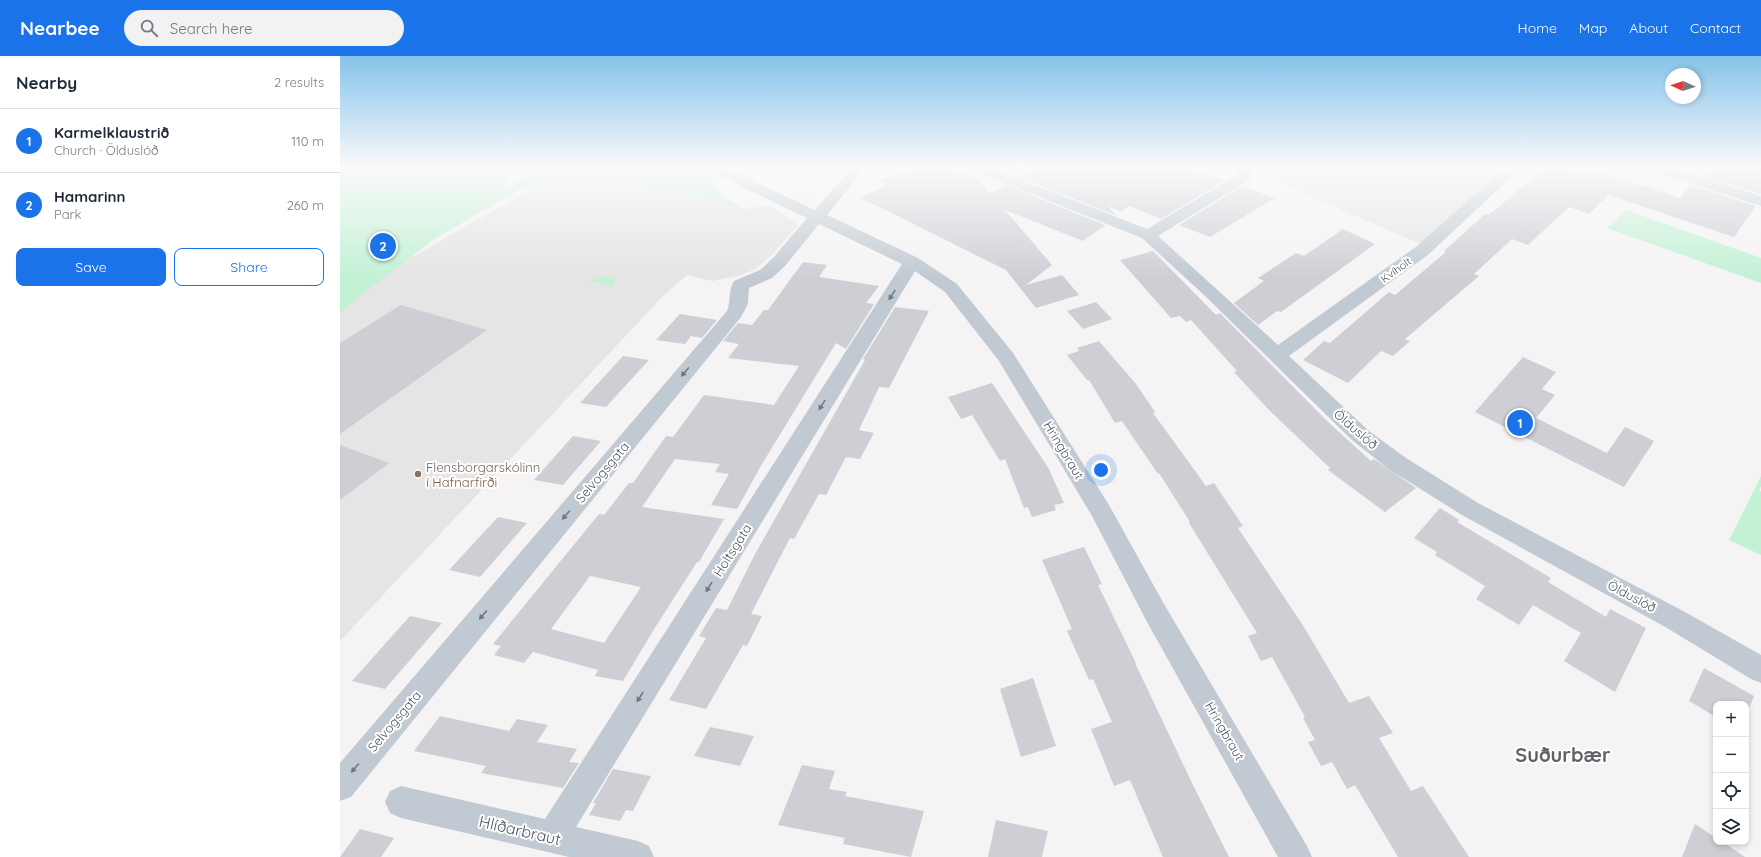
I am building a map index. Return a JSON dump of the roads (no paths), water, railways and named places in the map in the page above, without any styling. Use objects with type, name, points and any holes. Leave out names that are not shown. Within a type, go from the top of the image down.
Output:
[{"type":"street","name":"Hringbraut","points":[[789,203],[912,262],[951,288],[1006,357],[1101,511],[1155,612],[1296,857]]},
{"type":"street","name":"Selvogsgata","points":[[340,786],[735,312],[739,304],[740,285],[766,274],[779,262],[829,203]]},
{"type":"street","name":"Ölduslóð","points":[[1068,203],[1148,235],[1210,290],[1361,436],[1398,464],[1470,508],[1676,620],[1761,670]]},
{"type":"street","points":[[1148,235],[1200,203]]},
{"type":"street","name":"Kvíholt","points":[[1277,355],[1423,250],[1474,203]]},
{"type":"street","name":"Holtsgata","points":[[552,837],[912,262]]},
{"type":"street","name":"Hlíðarbraut","points":[[401,802],[638,857]]},
{"type":"place","name":"Hamarinn","points":[[383,246]]},
{"type":"place","name":"Karmelklaustrið","points":[[1520,423]]},
{"type":"place","name":"Flensborgarskólinn í Hafnarfirði","points":[[418,474]]},
{"type":"district","name":"Suðurbær","points":[[1563,754]]}]
